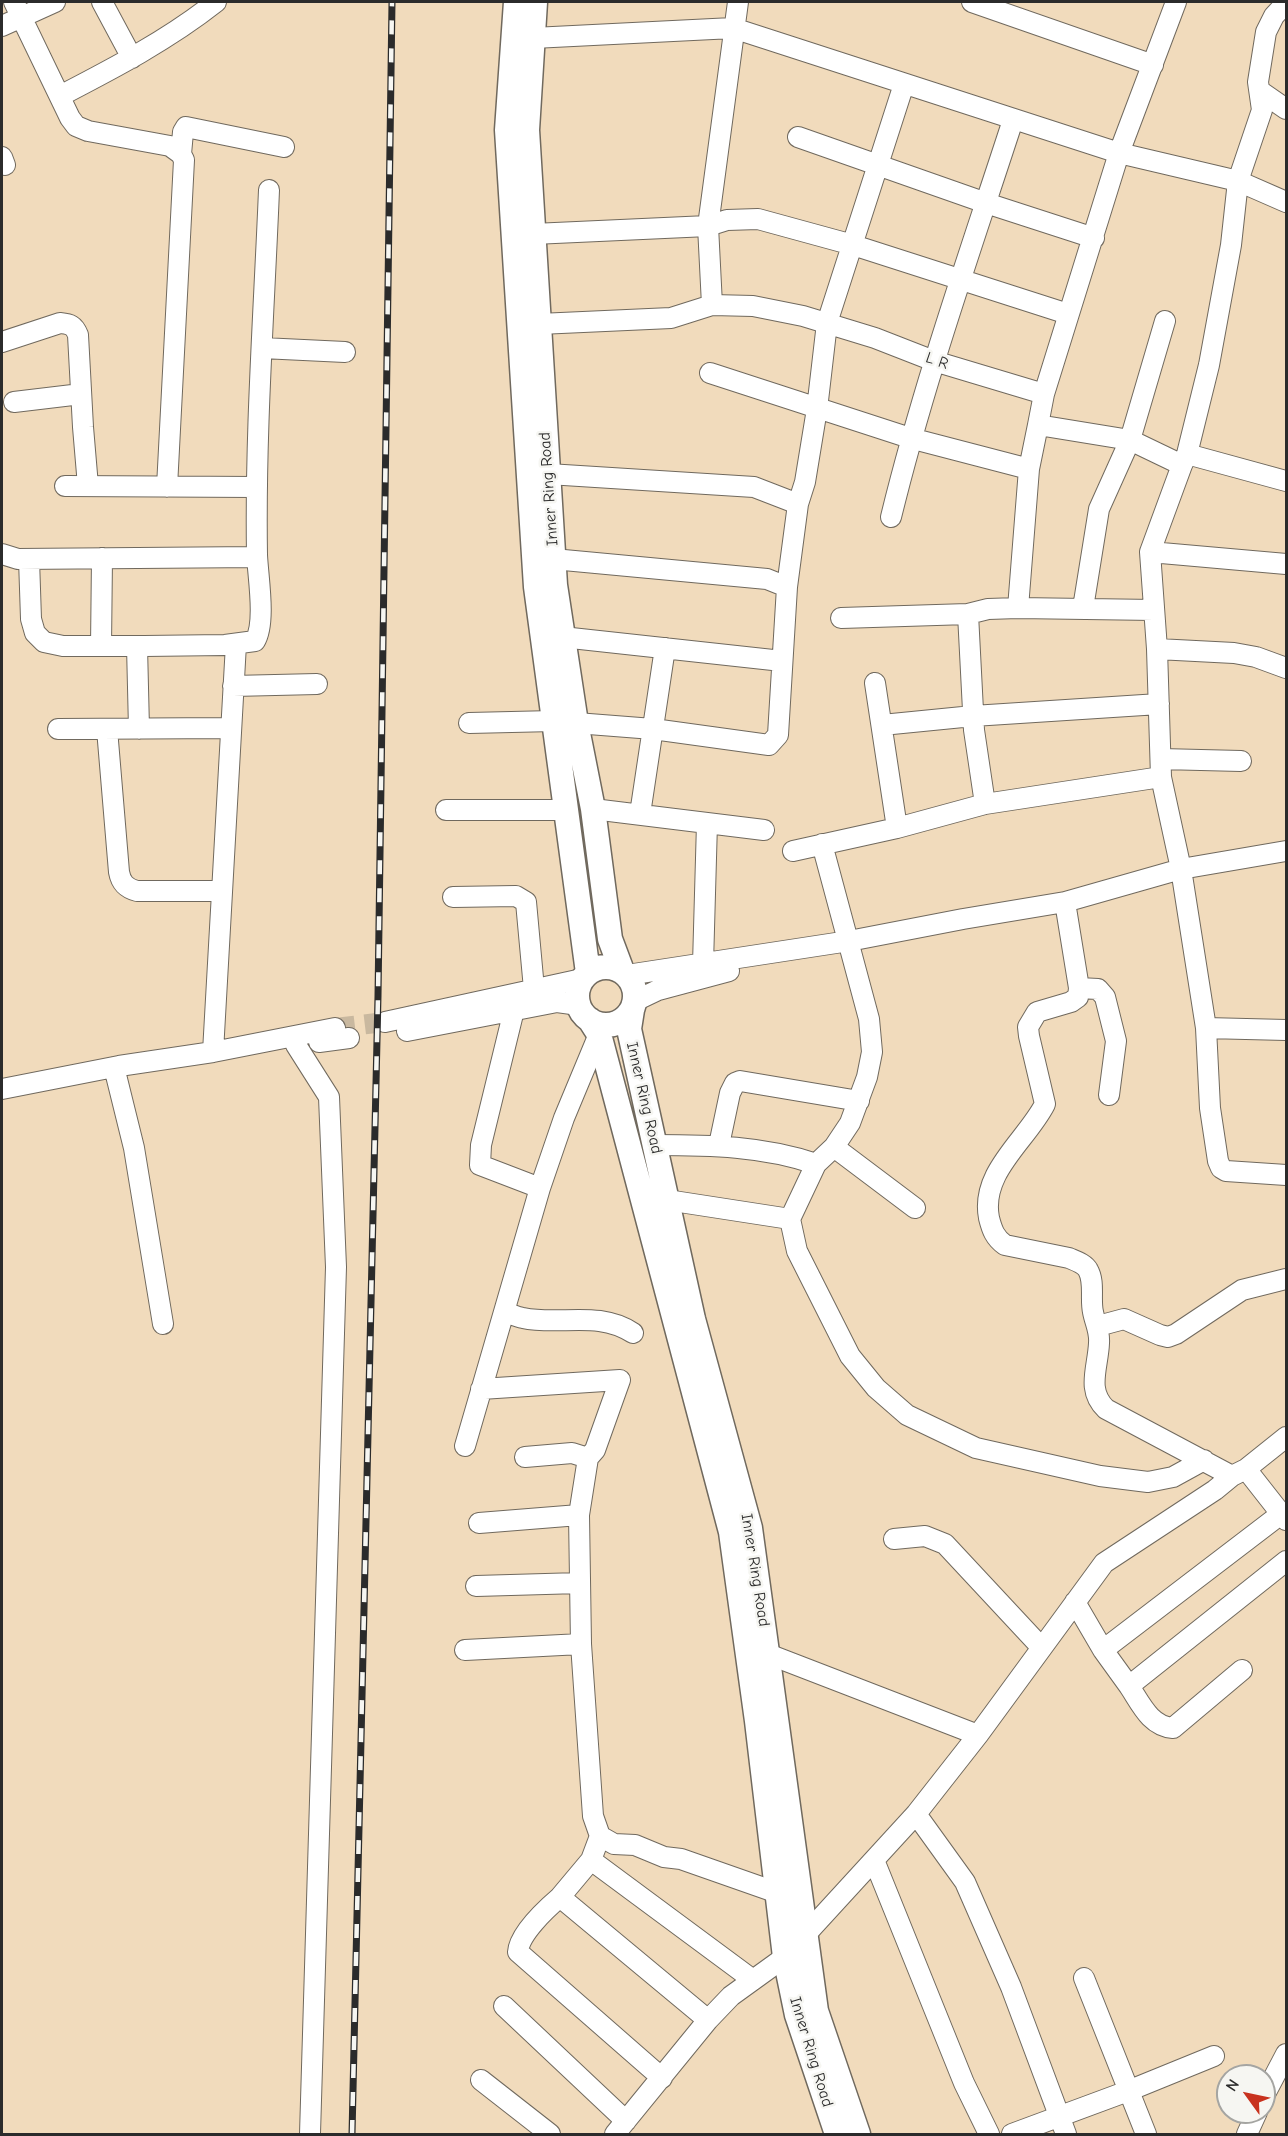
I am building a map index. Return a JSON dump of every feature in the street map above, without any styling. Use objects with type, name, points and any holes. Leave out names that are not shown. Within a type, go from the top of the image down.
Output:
[{"type":"main road","name":"Inner Ring Road","points":[[516,2],[507,130],[536,587],[565,722],[593,809],[610,939],[625,973]]},
{"type":"main road","name":"Inner Ring Road","points":[[535,2],[527,129],[553,559],[562,637],[566,810],[585,976]]},
{"type":"main road","points":[[603,966],[625,973],[633,982],[635,991],[634,1006],[626,1018],[607,1025],[589,1020],[577,997],[585,976],[603,966]]},
{"type":"main road","name":"Inner Ring Road","points":[[634,1006],[628,1029],[693,1319],[750,1528],[816,2011],[858,2134]]},
{"type":"main road","name":"Inner Ring Road","points":[[589,1020],[731,1532],[757,1721],[785,1957],[797,2015],[837,2134]]},
{"type":"street","points":[[2,26],[18,9],[55,2]]},
{"type":"street","points":[[102,2],[132,58]]},
{"type":"street","points":[[60,96],[132,58],[216,2]]},
{"type":"street","points":[[712,305],[708,226],[738,2]]},
{"type":"street","points":[[972,2],[999,6],[1153,65]]},
{"type":"street","points":[[1018,608],[1029,469],[1044,394],[1119,153],[1176,2]]},
{"type":"street","points":[[1287,3],[1274,16],[1266,32],[1258,82],[1262,110],[1238,181],[1231,245],[1209,365],[1185,459],[1150,552],[1157,649],[1161,768],[1181,869],[1206,1028],[1210,1108],[1221,1167],[1226,1171],[1287,1175]]},
{"type":"street","points":[[18,9],[70,118],[76,126],[88,131],[170,146],[181,154],[184,160],[167,487]]},
{"type":"street","points":[[533,38],[733,28],[1119,153],[1238,181],[1287,202]]},
{"type":"street","points":[[469,723],[565,722],[653,729],[769,745],[778,735],[787,587],[798,504],[805,482],[817,409],[827,323],[904,84]]},
{"type":"street","points":[[1260,91],[1287,109]]},
{"type":"street","points":[[891,517],[910,438],[959,280],[1013,120]]},
{"type":"street","points":[[181,154],[183,132],[186,127],[284,147]]},
{"type":"street","points":[[798,136],[986,203],[1094,238]]},
{"type":"street","points":[[29,559],[31,619],[35,633],[44,642],[63,646],[137,646],[236,644],[255,641],[258,635],[260,612],[257,487],[269,190]]},
{"type":"street","points":[[533,234],[708,226],[727,220],[758,219],[853,245],[1068,314]]},
{"type":"street","name":"L R","points":[[539,324],[671,318],[712,305],[753,306],[827,323],[875,338],[934,361],[1044,394]]},
{"type":"street","points":[[1083,608],[1099,509],[1130,440],[1165,321]]},
{"type":"street","points":[[2,342],[60,323],[70,324],[76,329],[88,486]]},
{"type":"street","points":[[262,348],[345,352]]},
{"type":"street","points":[[710,373],[910,438],[1029,469]]},
{"type":"street","points":[[14,402],[81,394]]},
{"type":"street","points":[[1038,425],[1130,440],[1185,459],[1287,482]]},
{"type":"street","points":[[548,474],[754,487],[798,504]]},
{"type":"street","points":[[65,486],[257,487]]},
{"type":"street","points":[[1150,552],[1287,564]]},
{"type":"street","points":[[2,554],[18,559],[257,557]]},
{"type":"street","points":[[101,646],[102,558]]},
{"type":"street","points":[[553,559],[767,579],[787,587]]},
{"type":"street","points":[[841,618],[968,614],[988,609],[1018,608],[1154,610]]},
{"type":"street","points":[[968,614],[973,716],[985,804]]},
{"type":"street","points":[[562,637],[782,661]]},
{"type":"street","points":[[213,1052],[236,644]]},
{"type":"street","points":[[137,646],[139,729]]},
{"type":"street","points":[[640,814],[665,648]]},
{"type":"street","points":[[1157,649],[1234,653],[1256,657],[1287,668]]},
{"type":"street","points":[[875,682],[897,828]]},
{"type":"street","points":[[233,686],[317,684]]},
{"type":"street","points":[[882,725],[973,716],[1159,705]]},
{"type":"street","points":[[58,729],[230,728]]},
{"type":"street","points":[[107,729],[119,872],[124,884],[129,889],[137,891],[222,891]]},
{"type":"street","points":[[793,851],[897,828],[985,804],[1161,768],[1241,761]]},
{"type":"street","points":[[593,809],[764,830]]},
{"type":"street","points":[[446,810],[566,810]]},
{"type":"street","points":[[704,964],[707,823]]},
{"type":"street","points":[[822,844],[841,943],[869,1019],[872,1052],[867,1077],[850,1123],[834,1147],[816,1164],[790,1219],[797,1251],[850,1356],[876,1388],[907,1415],[976,1448],[1100,1476],[1148,1482],[1173,1477],[1204,1460]]},
{"type":"street","points":[[625,973],[704,964],[841,943],[1065,902],[1181,869],[1287,850]]},
{"type":"street","points":[[453,897],[516,896],[526,902],[534,989]]},
{"type":"street","points":[[1065,902],[1079,988],[1078,997],[1071,1002],[1037,1012],[1028,1027],[1045,1104],[1040,1115],[1003,1162],[990,1189],[988,1213],[991,1229],[997,1239],[1005,1245],[1058,1255],[1079,1262],[1088,1268],[1093,1312],[1100,1341],[1094,1389],[1097,1400],[1106,1409],[1204,1460],[1239,1472],[1284,1517],[1103,1650]]},
{"type":"street","points":[[634,1006],[658,990],[841,943]]},
{"type":"street","points":[[465,1446],[540,1188],[564,1118],[589,1020],[557,1002],[388,1028],[585,976]]},
{"type":"street","points":[[1079,988],[1098,988],[1105,997],[1116,1041],[1109,1095]]},
{"type":"street","points":[[514,1010],[481,1145],[480,1165],[540,1188]]},
{"type":"street","points":[[1206,1028],[1287,1030]]},
{"type":"street","points":[[2,1089],[117,1066],[342,1033],[296,1045],[117,1066]]},
{"type":"street","points":[[296,1045],[329,1097],[336,1266],[310,2134]]},
{"type":"street","points":[[117,1066],[134,1148],[163,1324]]},
{"type":"street","points":[[719,1145],[730,1093],[735,1083],[740,1081],[859,1101]]},
{"type":"street","points":[[654,1145],[719,1145],[794,1156],[816,1164]]},
{"type":"street","points":[[834,1147],[915,1208]]},
{"type":"street","points":[[667,1200],[790,1219]]},
{"type":"street","points":[[1098,1326],[1124,1320],[1168,1336],[1176,1334],[1242,1290],[1287,1279]]},
{"type":"street","points":[[505,1312],[525,1318],[597,1320],[621,1325],[633,1333]]},
{"type":"street","points":[[481,1389],[620,1380],[595,1450],[588,1458],[579,1515],[581,1644],[593,1816],[600,1836],[591,1860],[518,1944],[518,1952],[662,2078]]},
{"type":"street","points":[[504,2006],[620,2128],[708,2020],[731,1996],[785,1957],[916,1814],[978,1735],[1104,1563],[1215,1490],[1287,1437]]},
{"type":"street","points":[[525,1456],[572,1453],[588,1458]]},
{"type":"street","points":[[479,1523],[579,1515]]},
{"type":"street","points":[[894,1539],[925,1536],[945,1544],[1041,1647]]},
{"type":"street","points":[[1129,1686],[1287,1561]]},
{"type":"street","points":[[476,1586],[580,1583]]},
{"type":"street","points":[[1075,1602],[1103,1650],[1152,1720],[1161,1727],[1173,1728],[1242,1670]]},
{"type":"street","points":[[465,1650],[581,1644]]},
{"type":"street","points":[[768,1654],[978,1735]]},
{"type":"street","points":[[916,1814],[964,1882],[1011,1987],[1066,2134]]},
{"type":"street","points":[[600,1836],[614,1844],[635,1845],[664,1857],[681,1859],[778,1893]]},
{"type":"street","points":[[591,1860],[753,1980]]},
{"type":"street","points":[[874,1860],[964,2083],[989,2134]]},
{"type":"street","points":[[560,1897],[708,2020]]},
{"type":"street","points":[[1084,1978],[1146,2134]]},
{"type":"street","points":[[1276,2074],[1287,2054]]},
{"type":"street","points":[[1012,2134],[1214,2056]]},
{"type":"street","points":[[481,2080],[550,2134]]},
{"type":"tunnel","points":[[335,1028],[385,1022]]},
{"type":"railway","points":[[352,2134],[378,996],[392,2]]}]
